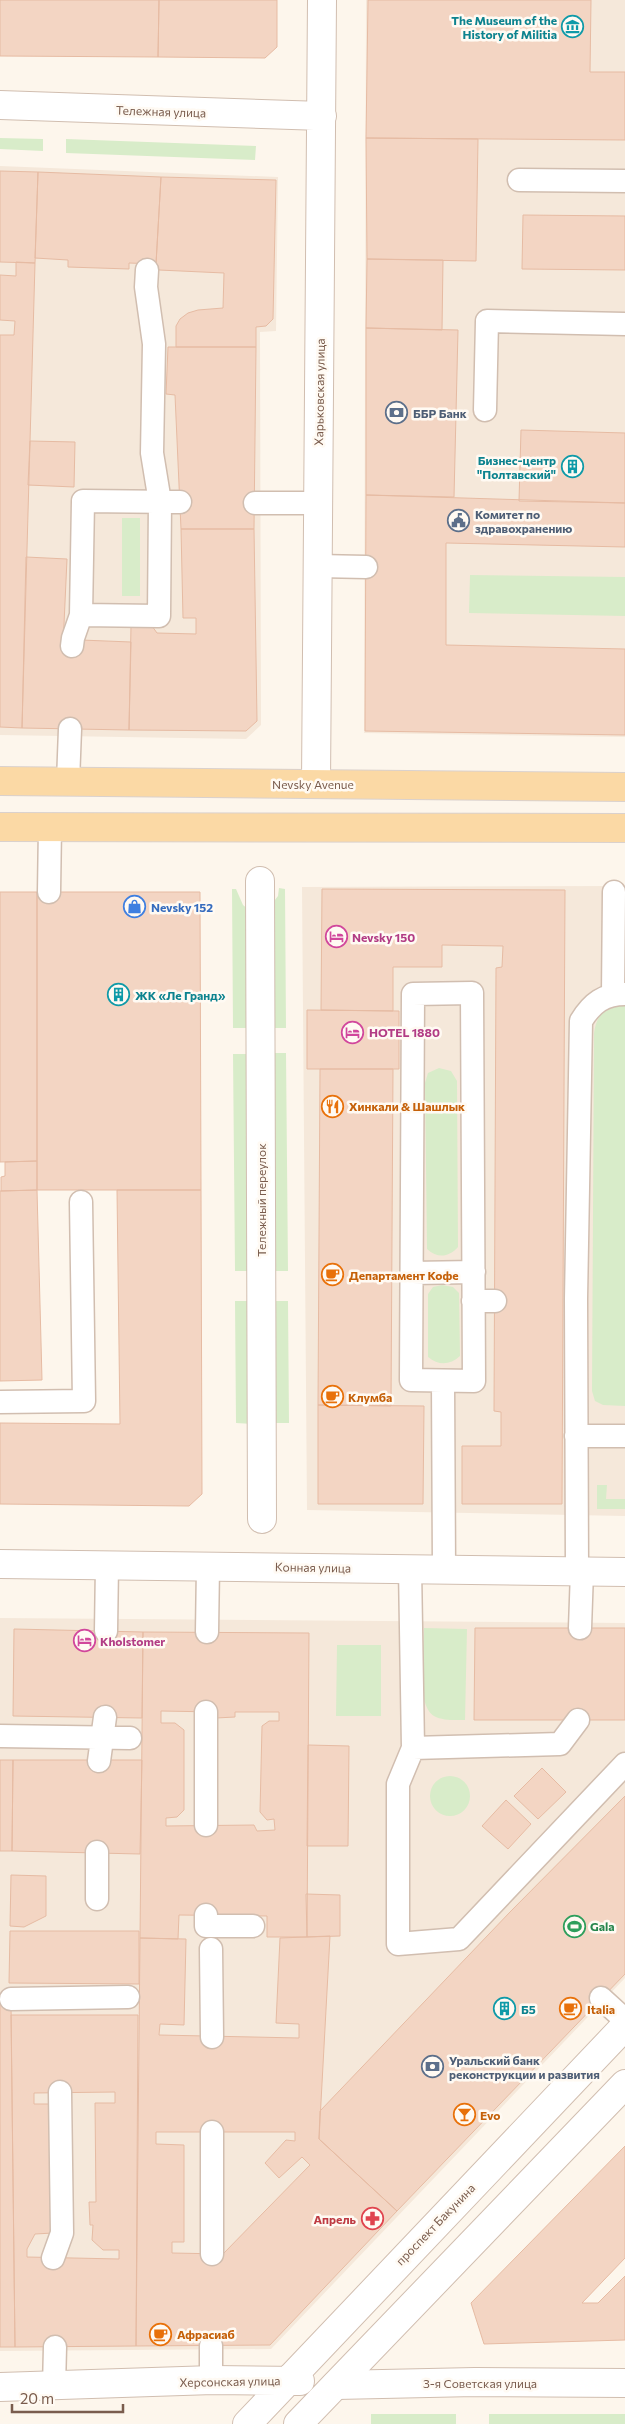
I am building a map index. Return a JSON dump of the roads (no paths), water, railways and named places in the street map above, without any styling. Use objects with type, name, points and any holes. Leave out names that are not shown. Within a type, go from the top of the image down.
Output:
[{"type":"main road","name":"Nevsky Avenue","points":[[0,781],[625,787]]},
{"type":"main road","points":[[0,827],[625,828]]},
{"type":"street","name":"Харьковская улица","points":[[316,784],[322,0]]},
{"type":"street","name":"Тележная улица","points":[[0,105],[322,116]]},
{"type":"street","name":"Тележный переулок","points":[[260,881],[262,1519]]},
{"type":"street","name":"Конная улица","points":[[0,1564],[625,1572]]},
{"type":"street","name":"проспект Бакунина","points":[[249,2424],[288,2380],[625,2026]]},
{"type":"street","points":[[298,2424],[625,2084]]},
{"type":"street","name":"Херсонская улица","points":[[0,2387],[288,2380],[336,2385]]},
{"type":"street","name":"3-я Советская улица","points":[[336,2385],[476,2382],[625,2383]]},
{"type":"street","points":[[249,2424],[336,2385]]},
{"type":"lane","points":[[519,180],[625,181]]},
{"type":"lane","points":[[81,615],[158,616],[170,502],[152,453],[154,344],[146,287],[147,270]]},
{"type":"lane","points":[[485,410],[486,321],[625,324]]},
{"type":"lane","points":[[72,646],[81,615],[83,501],[170,502]]},
{"type":"lane","points":[[255,503],[318,503]]},
{"type":"lane","points":[[318,566],[366,568]]},
{"type":"lane","points":[[68,782],[70,729]]},
{"type":"lane","points":[[49,892],[50,827]]},
{"type":"lane","points":[[580,1628],[576,1436],[569,1299],[581,1021],[589,1008],[602,998],[619,994],[614,892]]},
{"type":"lane","points":[[472,993],[474,1272],[484,1301],[474,1381],[411,1380],[412,1273],[413,994],[472,993]]},
{"type":"lane","points":[[0,1402],[84,1401],[81,1202]]},
{"type":"lane","points":[[412,1273],[474,1272]]},
{"type":"lane","points":[[443,1381],[444,1569]]},
{"type":"lane","points":[[576,1436],[625,1436]]},
{"type":"lane","points":[[106,1631],[107,1565]]},
{"type":"lane","points":[[207,1632],[208,1566]]},
{"type":"lane","points":[[410,1568],[413,1748],[398,1784],[398,1944],[459,1939],[503,1906],[625,1764]]},
{"type":"lane","points":[[206,1712],[206,1826]]},
{"type":"lane","points":[[413,1748],[560,1744],[578,1720]]},
{"type":"lane","points":[[99,1761],[104,1727]]},
{"type":"lane","points":[[0,1736],[104,1727],[130,1738]]},
{"type":"lane","points":[[97,1852],[97,1899]]},
{"type":"lane","points":[[206,1915],[206,1926],[254,1926]]},
{"type":"lane","points":[[211,1949],[212,2037]]},
{"type":"lane","points":[[11,1999],[60,2006],[128,1997]]},
{"type":"lane","points":[[601,1998],[625,2020]]},
{"type":"lane","points":[[53,2258],[62,2233],[60,2092]]},
{"type":"lane","points":[[212,2132],[212,2254]]},
{"type":"lane","points":[[211,2346],[211,2381]]},
{"type":"lane","points":[[54,2387],[55,2347]]},
{"type":"place","name":"The Museum of the History of Militia","points":[[573,27]]},
{"type":"place","name":"ББР Банк","points":[[397,413]]},
{"type":"place","name":"Бизнес-центр \"Полтавский\"","points":[[572,467]]},
{"type":"place","name":"Комитет по здравохранению","points":[[459,521]]},
{"type":"place","name":"Nevsky 152","points":[[135,907]]},
{"type":"place","name":"Nevsky 150","points":[[336,937]]},
{"type":"place","name":"ЖК «Ле Гранд»","points":[[119,995]]},
{"type":"place","name":"HOTEL 1880","points":[[353,1032]]},
{"type":"place","name":"Хинкали & Шашлык","points":[[333,1106]]},
{"type":"place","name":"Департамент Кофе","points":[[333,1275]]},
{"type":"place","name":"Клумба","points":[[332,1397]]},
{"type":"place","name":"Kholstomer","points":[[84,1641]]},
{"type":"place","name":"Gala","points":[[574,1926]]},
{"type":"place","name":"Б5","points":[[505,2009]]},
{"type":"place","name":"Italia","points":[[571,2009]]},
{"type":"place","name":"Уральский банк реконструкции и развития","points":[[433,2067]]},
{"type":"place","name":"Evo","points":[[464,2115]]},
{"type":"place","name":"Апрель","points":[[372,2219]]},
{"type":"place","name":"Афрасиаб","points":[[161,2334]]}]
